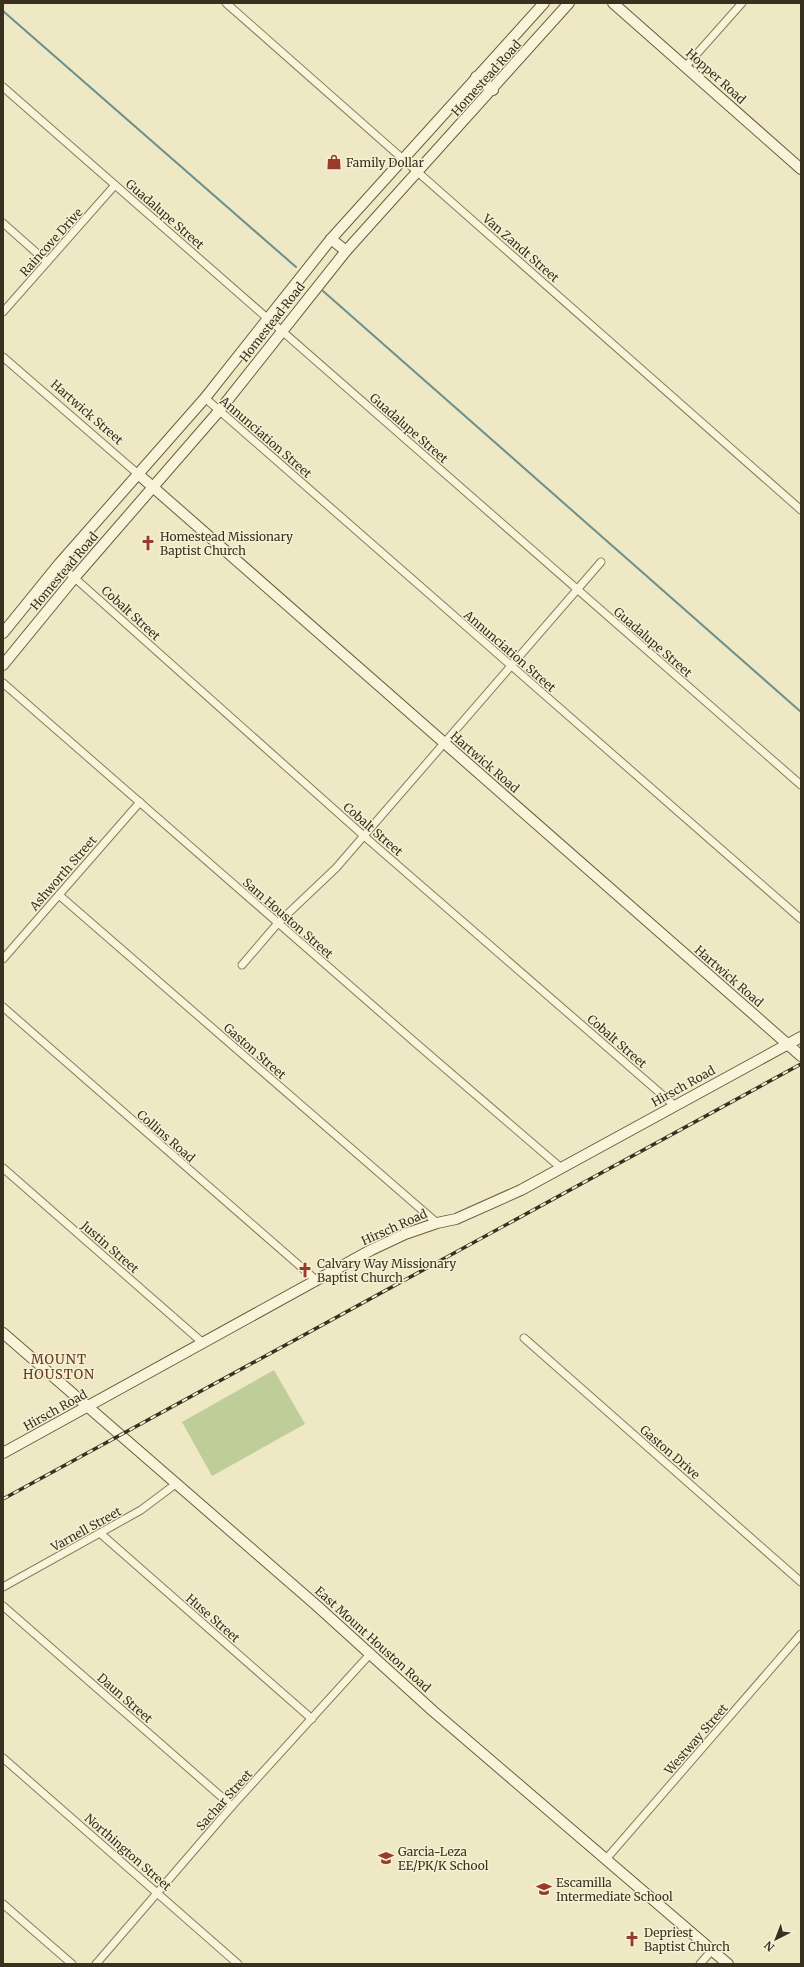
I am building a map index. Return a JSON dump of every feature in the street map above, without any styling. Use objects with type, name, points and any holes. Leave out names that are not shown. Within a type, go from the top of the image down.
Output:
[{"type":"main road","name":"Homestead Road","points":[[3,633],[59,564],[205,398],[331,238],[544,3]]},
{"type":"main road","name":"Homestead Road","points":[[3,665],[74,577],[219,411],[346,251],[493,90],[569,3]]},
{"type":"main road","name":"Hopper Road","points":[[614,3],[801,169]]},
{"type":"main road","points":[[476,77],[493,90]]},
{"type":"main road","points":[[331,238],[346,251]]},
{"type":"main road","name":"Hartwick Street","points":[[138,474],[154,487]]},
{"type":"main road","name":"Hartwick Road","points":[[154,487],[444,744],[801,1056]]},
{"type":"main road","name":"Hirsch Road","points":[[3,1453],[316,1280],[405,1234],[437,1223],[456,1219],[520,1190],[801,1037]]},
{"type":"main road","name":"East Mount Houston Road","points":[[3,1332],[177,1483],[433,1710],[607,1858],[728,1964]]},
{"type":"street","name":"Van Zandt Street","points":[[226,3],[801,510]]},
{"type":"street","points":[[686,66],[742,3]]},
{"type":"street","name":"Guadalupe Street","points":[[3,87],[801,785]]},
{"type":"street","name":"Raincove Drive","points":[[3,312],[115,185]]},
{"type":"street","points":[[3,223],[47,262]]},
{"type":"street","name":"Hartwick Street","points":[[3,357],[138,474]]},
{"type":"street","name":"Annunciation Street","points":[[205,398],[801,919]]},
{"type":"street","points":[[242,965],[278,923],[336,868],[601,562]]},
{"type":"street","name":"Cobalt Street","points":[[59,564],[364,836],[675,1106]]},
{"type":"street","name":"Sam Houston Street","points":[[3,683],[560,1167]]},
{"type":"street","name":"Ashworth Street","points":[[3,959],[140,802]]},
{"type":"street","name":"Gaston Street","points":[[59,895],[437,1223]]},
{"type":"street","name":"Collins Road","points":[[3,1007],[316,1280]]},
{"type":"street","name":"Justin Street","points":[[3,1168],[203,1343]]},
{"type":"street","name":"Gaston Drive","points":[[524,1338],[801,1582]]},
{"type":"street","name":"Varnell Street","points":[[3,1587],[101,1534],[141,1510],[177,1483]]},
{"type":"street","name":"Huse Street","points":[[101,1534],[312,1719]]},
{"type":"street","name":"Daun Street","points":[[3,1606],[232,1806]]},
{"type":"street","name":"Westway Street","points":[[607,1858],[801,1634]]},
{"type":"street","name":"Sachar Street","points":[[96,1964],[232,1806],[370,1653]]},
{"type":"street","name":"Northington Street","points":[[3,1758],[158,1892],[238,1964]]},
{"type":"street","points":[[3,1904],[72,1964]]},
{"type":"street","points":[[700,1964],[712,1950]]},
{"type":"green space","points":[[274,1370],[305,1424],[212,1476],[182,1422]]},
{"type":"waterway","points":[[3,11],[296,267]]},
{"type":"waterway","points":[[323,291],[801,712]]},
{"type":"railway","points":[[3,1499],[801,1064]]},
{"type":"place","name":"Family Dollar","points":[[334,162]]},
{"type":"place","name":"Homestead Missionary Baptist Church","points":[[148,543]]},
{"type":"place","name":"Calvary Way Missionary Baptist Church","points":[[305,1270]]},
{"type":"place","name":"Garcia-Leza EE/PK/K School","points":[[386,1858]]},
{"type":"place","name":"Escamilla Intermediate School","points":[[544,1889]]},
{"type":"place","name":"Depriest Baptist Church","points":[[632,1939]]},
{"type":"district","name":"MOUNT HOUSTON","points":[[59,1366]]}]
